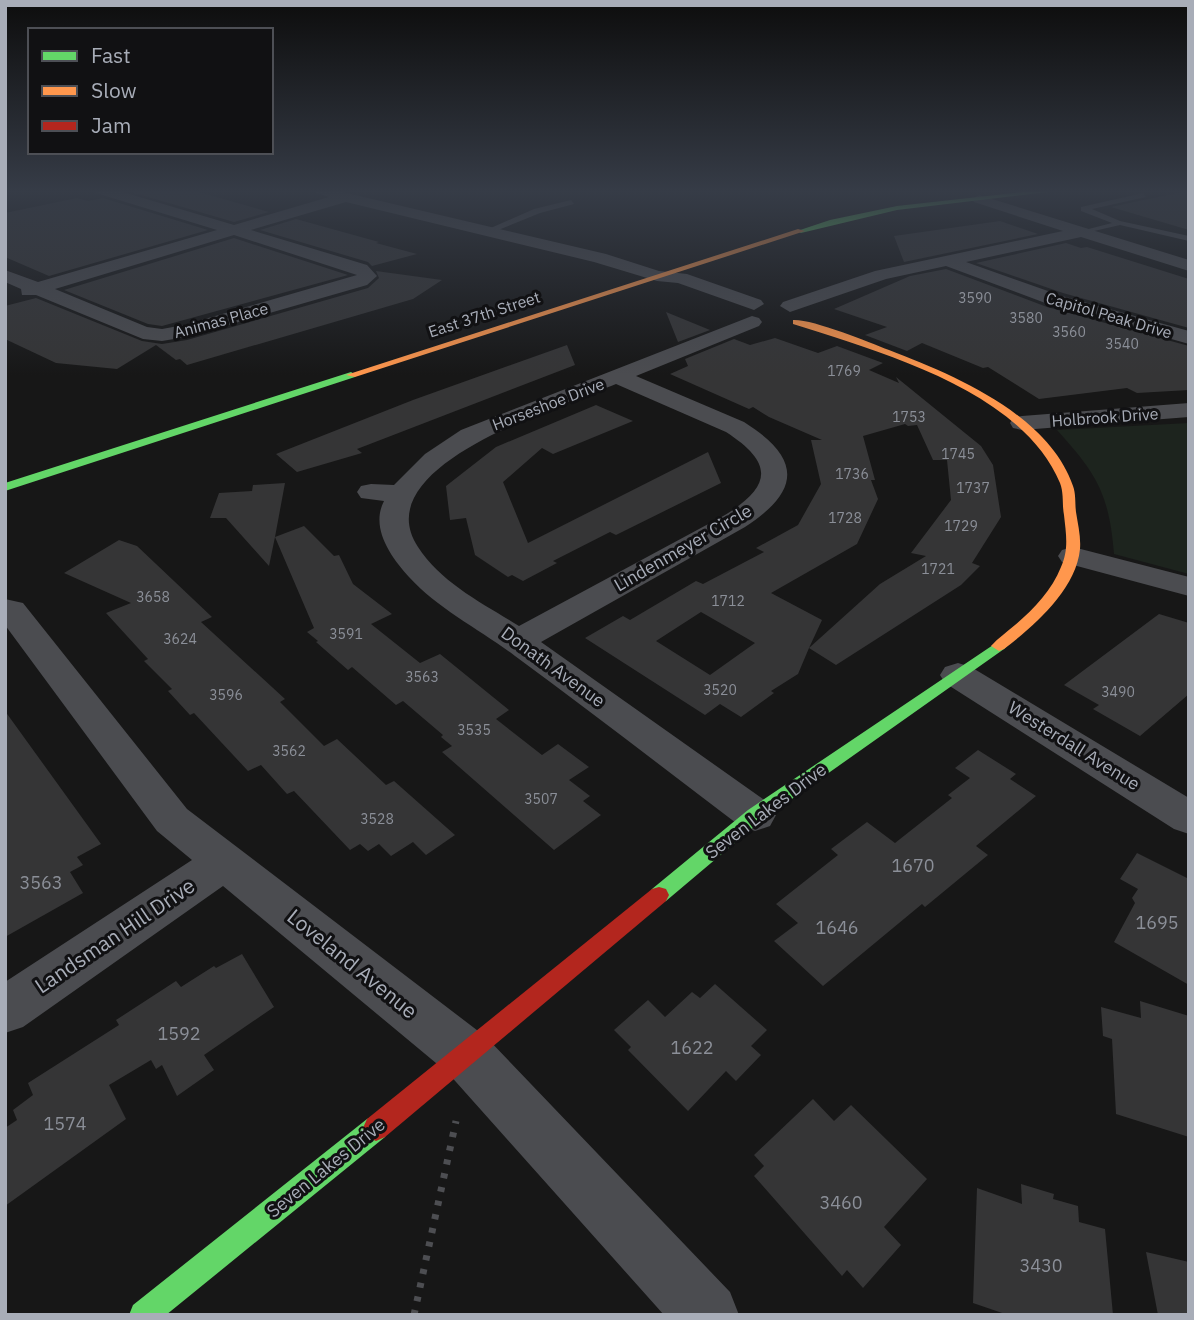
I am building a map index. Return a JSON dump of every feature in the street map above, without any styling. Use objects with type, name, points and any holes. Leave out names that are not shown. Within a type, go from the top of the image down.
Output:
[{"type":"main road","name":"East 37th Street","points":[[5,488],[734,252]]},
{"type":"main road","name":"Seven Lakes Drive","points":[[144,1315],[467,1055],[755,815],[1002,644],[1054,592],[1073,556],[1073,511],[1066,484],[1051,457],[1022,423],[941,375],[893,355],[765,318]]},
{"type":"street","points":[[16,295],[161,252]]},
{"type":"street","name":"Animas Place","points":[[5,275],[143,333],[162,335],[240,316],[361,281],[368,276],[361,269],[304,252]]},
{"type":"street","name":"Seven Lakes Drive","points":[[573,252],[657,276],[666,284],[765,318]]},
{"type":"street","name":"Horseshoe Drive","points":[[387,493],[470,435],[881,275],[995,252]]},
{"type":"street","points":[[1143,252],[1189,266]]},
{"type":"street","name":"Capitol Peak Drive","points":[[950,262],[1055,300],[1189,338]]},
{"type":"street","name":"Lindenmeyer Circle","points":[[517,641],[735,521],[757,507],[771,492],[774,479],[769,454],[749,436],[618,377]]},
{"type":"street","name":"Holbrook Drive","points":[[1022,423],[1189,410]]},
{"type":"street","name":"Donath Avenue","points":[[387,493],[397,534],[411,559],[431,581],[755,815]]},
{"type":"street","points":[[1073,556],[1189,587]]},
{"type":"street","name":"Loveland Avenue","points":[[5,610],[11,610],[172,820],[467,1055],[707,1315]]},
{"type":"street","name":"Westerdall Avenue","points":[[958,675],[1189,818]]},
{"type":"street","name":"Landsman Hill Drive","points":[[5,1010],[224,862]]},
{"type":"path","points":[[414,1315],[456,1121]]},
{"type":"shaded area","points":[[1189,423],[1189,574],[1114,554],[1109,516],[1099,486],[1057,430]]},
{"type":"building","points":[[5,252],[133,252],[49,276],[5,257]]},
{"type":"building","points":[[190,252],[276,252],[348,275],[162,326],[148,324],[64,290]]},
{"type":"building","points":[[333,252],[408,252],[417,254],[372,266],[368,262]]},
{"type":"building","points":[[900,252],[954,252],[904,262]]},
{"type":"building","points":[[1027,252],[1102,252],[1189,279],[1189,328],[1063,293],[976,263]]},
{"type":"building","points":[[946,269],[1047,307],[1189,346],[1189,390],[1137,393],[1127,388],[1039,399],[988,367],[983,368],[922,343],[907,351],[865,335],[887,327],[834,309],[910,276]]},
{"type":"building","points":[[376,271],[442,280],[413,299],[187,365],[156,345],[117,369],[56,363],[5,339],[5,306],[36,298],[142,341],[162,344],[187,340],[368,288],[379,278]]},
{"type":"building","points":[[666,312],[710,330],[678,342]]},
{"type":"building","points":[[775,338],[818,353],[837,346],[883,363],[869,370],[899,383],[896,377],[981,446],[993,465],[1001,517],[972,563],[980,566],[961,585],[836,665],[809,648],[798,674],[771,691],[774,693],[741,717],[720,704],[705,715],[585,638],[623,616],[630,620],[696,581],[703,584],[764,552],[756,548],[798,525],[821,484],[811,440],[822,440],[769,417],[753,407],[749,409],[670,374],[688,366],[685,359],[734,339],[750,345]],"holes":[[[905,424],[917,425],[933,460],[947,460],[951,500],[911,553],[926,556],[880,584],[809,648],[822,620],[771,593],[857,544],[878,499],[871,480],[875,480],[863,436]],[[701,612],[755,643],[710,675],[656,641]]]},
{"type":"building","points":[[567,345],[575,365],[357,449],[362,453],[297,472],[276,454],[413,400]]},
{"type":"building","points":[[596,405],[633,421],[553,454],[542,448],[503,482],[528,543],[708,452],[721,483],[616,535],[610,532],[553,561],[557,563],[523,581],[512,575],[508,577],[475,555],[466,518],[450,520],[446,486],[496,447]]},
{"type":"building","points":[[285,483],[269,566],[226,518],[210,518],[219,493],[252,491],[253,485]]},
{"type":"building","points":[[304,526],[334,556],[339,555],[353,584],[392,614],[371,624],[420,663],[440,654],[509,710],[496,719],[542,755],[558,744],[589,767],[569,780],[590,796],[583,801],[601,815],[554,850],[442,752],[452,746],[441,737],[443,735],[403,701],[396,705],[352,667],[348,670],[307,632],[314,628],[275,537]]},
{"type":"building","points":[[119,540],[137,546],[212,617],[201,622],[285,699],[280,702],[324,746],[337,739],[386,785],[394,781],[455,835],[426,855],[413,842],[391,856],[379,844],[368,851],[360,844],[350,850],[294,791],[287,794],[261,765],[248,771],[194,713],[190,715],[168,691],[172,689],[144,661],[148,659],[106,613],[131,603],[64,573]]},
{"type":"building","points":[[1159,614],[1189,623],[1189,694],[1140,736],[1093,709],[1099,705],[1064,685]]},
{"type":"building","points":[[5,711],[101,844],[77,857],[83,865],[70,872],[83,893],[5,937]]},
{"type":"building","points":[[978,750],[1016,774],[1010,779],[1036,796],[976,846],[988,855],[925,907],[922,904],[823,986],[774,941],[798,923],[776,904],[838,855],[831,849],[867,822],[895,843],[952,798],[948,795],[970,778],[955,768]]},
{"type":"building","points":[[1137,853],[1189,879],[1189,985],[1114,942],[1135,903],[1132,898],[1138,889],[1120,879]]},
{"type":"building","points":[[242,954],[274,1007],[204,1055],[214,1070],[177,1096],[162,1065],[156,1069],[151,1060],[109,1085],[126,1119],[5,1206],[5,1128],[17,1120],[13,1110],[33,1095],[28,1083],[119,1025],[116,1020],[176,981],[181,987],[214,966],[216,968]]},
{"type":"building","points":[[715,984],[767,1030],[751,1046],[761,1055],[736,1081],[726,1071],[688,1111],[628,1050],[631,1047],[614,1030],[648,1000],[665,1017],[692,992],[700,998]]},
{"type":"building","points":[[1140,1001],[1189,1016],[1189,1137],[1116,1114],[1112,1039],[1103,1036],[1101,1007],[1141,1018]]},
{"type":"building","points":[[813,1099],[834,1121],[851,1105],[927,1179],[884,1227],[901,1245],[863,1288],[847,1270],[842,1276],[754,1176],[764,1166],[754,1155]]},
{"type":"building","points":[[1021,1184],[1054,1194],[1053,1199],[1078,1206],[1079,1222],[1105,1229],[1113,1315],[1008,1315],[973,1303],[977,1188],[1022,1204]]},
{"type":"building","points":[[1146,1252],[1189,1262],[1189,1315],[1158,1315]]},
{"type":"traffic: fast","points":[[5,487],[351,375]]},
{"type":"traffic: fast","points":[[659,895],[755,815],[999,646]]},
{"type":"traffic: fast","points":[[143,1315],[376,1128]]},
{"type":"traffic: slow","points":[[351,375],[737,252]]},
{"type":"traffic: slow","points":[[796,322],[869,346],[950,379],[988,400],[1022,424],[1048,452],[1067,488],[1074,542],[1072,557],[1052,595],[1032,618],[999,646]]},
{"type":"traffic: jam","points":[[376,1128],[659,895]]}]
